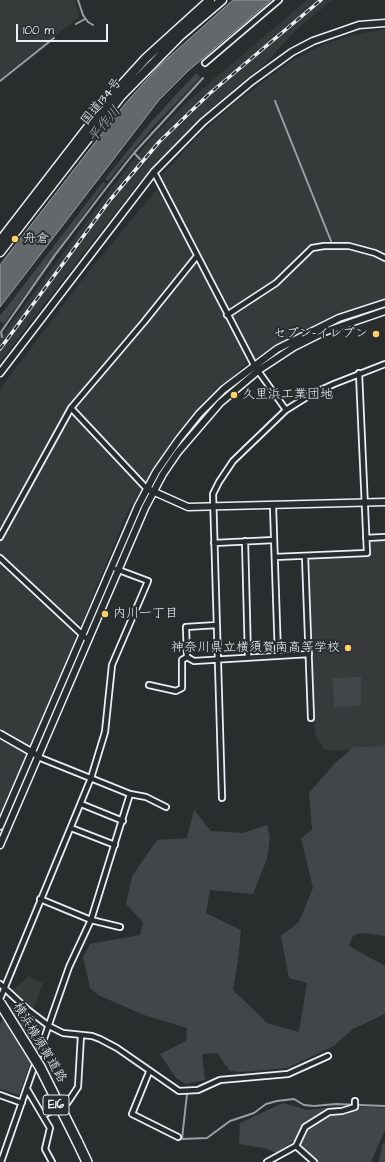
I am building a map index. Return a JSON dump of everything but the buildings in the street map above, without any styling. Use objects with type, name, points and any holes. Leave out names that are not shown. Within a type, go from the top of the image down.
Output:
[{"type":"highway","name":"国道134号","points":[[0,240],[116,91],[146,58],[210,0]]},
{"type":"highway","name":"国道134号","points":[[0,252],[121,96],[177,38],[222,0]]},
{"type":"highway","name":"横浜横須賀道路","points":[[0,1003],[51,1088],[87,1162]]},
{"type":"highway","name":"横浜横須賀道路","points":[[0,1011],[54,1100],[83,1162]]},
{"type":"street","points":[[205,63],[279,0]]},
{"type":"street","points":[[0,373],[154,172],[209,117],[248,84],[292,52],[313,41],[359,25],[385,23]]},
{"type":"street","points":[[154,172],[254,365],[286,410]]},
{"type":"street","points":[[227,315],[276,283],[312,248],[324,246],[349,246],[376,253],[385,258]]},
{"type":"street","points":[[0,537],[70,408],[144,322],[197,256]]},
{"type":"street","points":[[0,826],[82,635],[147,489],[171,450],[199,414],[224,389],[277,349],[323,325],[354,312],[385,303]]},
{"type":"street","points":[[0,846],[153,492],[178,452],[204,419],[239,385],[259,370],[294,347],[324,332],[385,311]]},
{"type":"street","points":[[222,798],[213,494],[233,461],[286,410],[310,395],[359,373],[385,364]]},
{"type":"street","points":[[275,557],[367,553],[359,373]]},
{"type":"street","points":[[70,408],[147,489],[188,507],[385,502]]},
{"type":"street","points":[[273,506],[278,656]]},
{"type":"street","points":[[366,538],[385,536]]},
{"type":"street","points":[[214,543],[274,540]]},
{"type":"street","points":[[245,541],[248,657]]},
{"type":"street","points":[[305,556],[311,718]]},
{"type":"street","points":[[0,558],[88,640]]},
{"type":"street","points":[[0,1000],[40,899],[91,778],[105,732],[112,665],[148,581],[112,567]]},
{"type":"street","points":[[187,657],[186,627],[216,625]]},
{"type":"street","points":[[187,657],[194,661],[309,654]]},
{"type":"street","points":[[149,685],[176,691],[182,688],[182,660],[187,657]]},
{"type":"street","points":[[0,734],[38,757],[166,807]]},
{"type":"street","points":[[1,1162],[70,967],[91,920],[123,821],[130,794]]},
{"type":"street","points":[[81,804],[123,821]]},
{"type":"street","points":[[71,828],[115,845]]},
{"type":"street","points":[[40,899],[91,920],[120,927]]},
{"type":"street","points":[[0,984],[49,1026],[63,1033],[92,1036],[117,1048],[149,1072],[179,1091],[198,1090],[220,1080],[288,1074],[328,1056]]},
{"type":"street","points":[[44,1115],[68,1102],[78,1087],[81,1035]]},
{"type":"street","points":[[149,1072],[132,1114],[178,1137]]},
{"type":"street","points":[[27,1089],[44,1115],[50,1128],[45,1149],[52,1162]]},
{"type":"street","points":[[0,1095],[22,1102]]},
{"type":"street","points":[[267,1162],[296,1146],[305,1128],[329,1112],[342,1111],[355,1107],[355,1101]]},
{"type":"street","points":[[296,1146],[314,1162]]},
{"type":"shaded area","points":[[0,0],[75,0],[79,17],[0,79]]},
{"type":"shaded area","points":[[233,0],[271,0],[188,71],[159,100],[0,307],[0,265],[125,104],[158,67]]},
{"type":"shaded area","points":[[307,0],[332,0],[294,32],[268,61],[199,119],[137,185],[0,362],[0,336],[4,333],[109,191],[149,141],[185,104]]},
{"type":"shaded area","points":[[385,29],[385,301],[335,314],[254,359],[161,176],[198,136],[236,102],[294,59],[325,44],[349,36]]},
{"type":"shaded area","points":[[196,73],[201,77],[153,127],[108,181],[105,179],[150,123]]},
{"type":"shaded area","points":[[103,182],[106,184],[4,324],[0,321],[0,316]]},
{"type":"shaded area","points":[[157,189],[179,227],[246,359],[245,365],[207,399],[173,438],[127,513],[82,622],[76,624],[0,553],[0,389],[88,272]]},
{"type":"shaded area","name":"神奈川県立横須賀南高等学校","points":[[385,539],[385,749],[383,751],[325,750],[315,735],[309,561],[312,558],[369,556],[370,543],[372,540]]},
{"type":"shaded area","points":[[0,564],[75,632],[75,640],[0,816]]},
{"type":"shaded area","points":[[361,677],[361,706],[334,707],[333,678]]},
{"type":"shaded area","points":[[385,746],[385,936],[361,933],[353,936],[349,946],[385,966],[385,1014],[353,1029],[334,1046],[287,1068],[240,1072],[230,1071],[217,1053],[202,1054],[205,1080],[186,1084],[176,1078],[160,1054],[186,1041],[187,1028],[144,1015],[98,995],[90,988],[83,957],[90,944],[140,935],[143,922],[126,904],[132,876],[157,840],[187,838],[194,810],[211,831],[243,833],[267,825],[270,837],[267,859],[253,894],[210,890],[206,913],[241,930],[233,990],[267,1023],[299,1032],[307,983],[289,978],[281,936],[299,922],[313,888],[301,838],[312,830],[309,793],[335,763],[354,747]]},
{"type":"shaded area","points":[[29,976],[43,983],[33,1010],[10,992]]},
{"type":"shaded area","points":[[8,1005],[43,1028],[19,1095],[0,1089],[0,1026]]},
{"type":"shaded area","points":[[283,1103],[307,1110],[344,1106],[385,1108],[385,1130],[371,1162],[310,1162],[294,1141],[276,1153],[268,1149],[239,1144],[240,1123]]},
{"type":"shaded area","points":[[385,1142],[385,1162],[379,1162],[382,1145]]},
{"type":"waterway","points":[[78,0],[83,15],[88,22],[93,25]]},
{"type":"waterway","points":[[76,24],[85,19]]},
{"type":"waterway","points":[[0,81],[54,38]]},
{"type":"waterway","points":[[2,337],[1,332],[55,255],[107,187],[134,153],[203,78]]},
{"type":"waterway","points":[[275,101],[331,241]]},
{"type":"waterway","points":[[134,153],[140,159]]},
{"type":"waterway","points":[[187,1094],[182,1139],[207,1138],[230,1121],[254,1113],[266,1104],[277,1101],[294,1099],[304,1105],[314,1106],[336,1104],[385,1106]]},
{"type":"railway","points":[[0,349],[110,200],[159,142],[209,94],[321,0]]},
{"type":"place","name":"舟倉","points":[[15,239]]},
{"type":"place","name":"セブン-イレブン","points":[[376,334]]},
{"type":"place","name":"久里浜工業団地","points":[[234,395]]},
{"type":"place","name":"内川一丁目","points":[[105,614]]},
{"type":"place","name":"神奈川県立横須賀南高等学校","points":[[348,648]]},
{"type":"water label","name":"平作川","points":[[105,125]]}]
